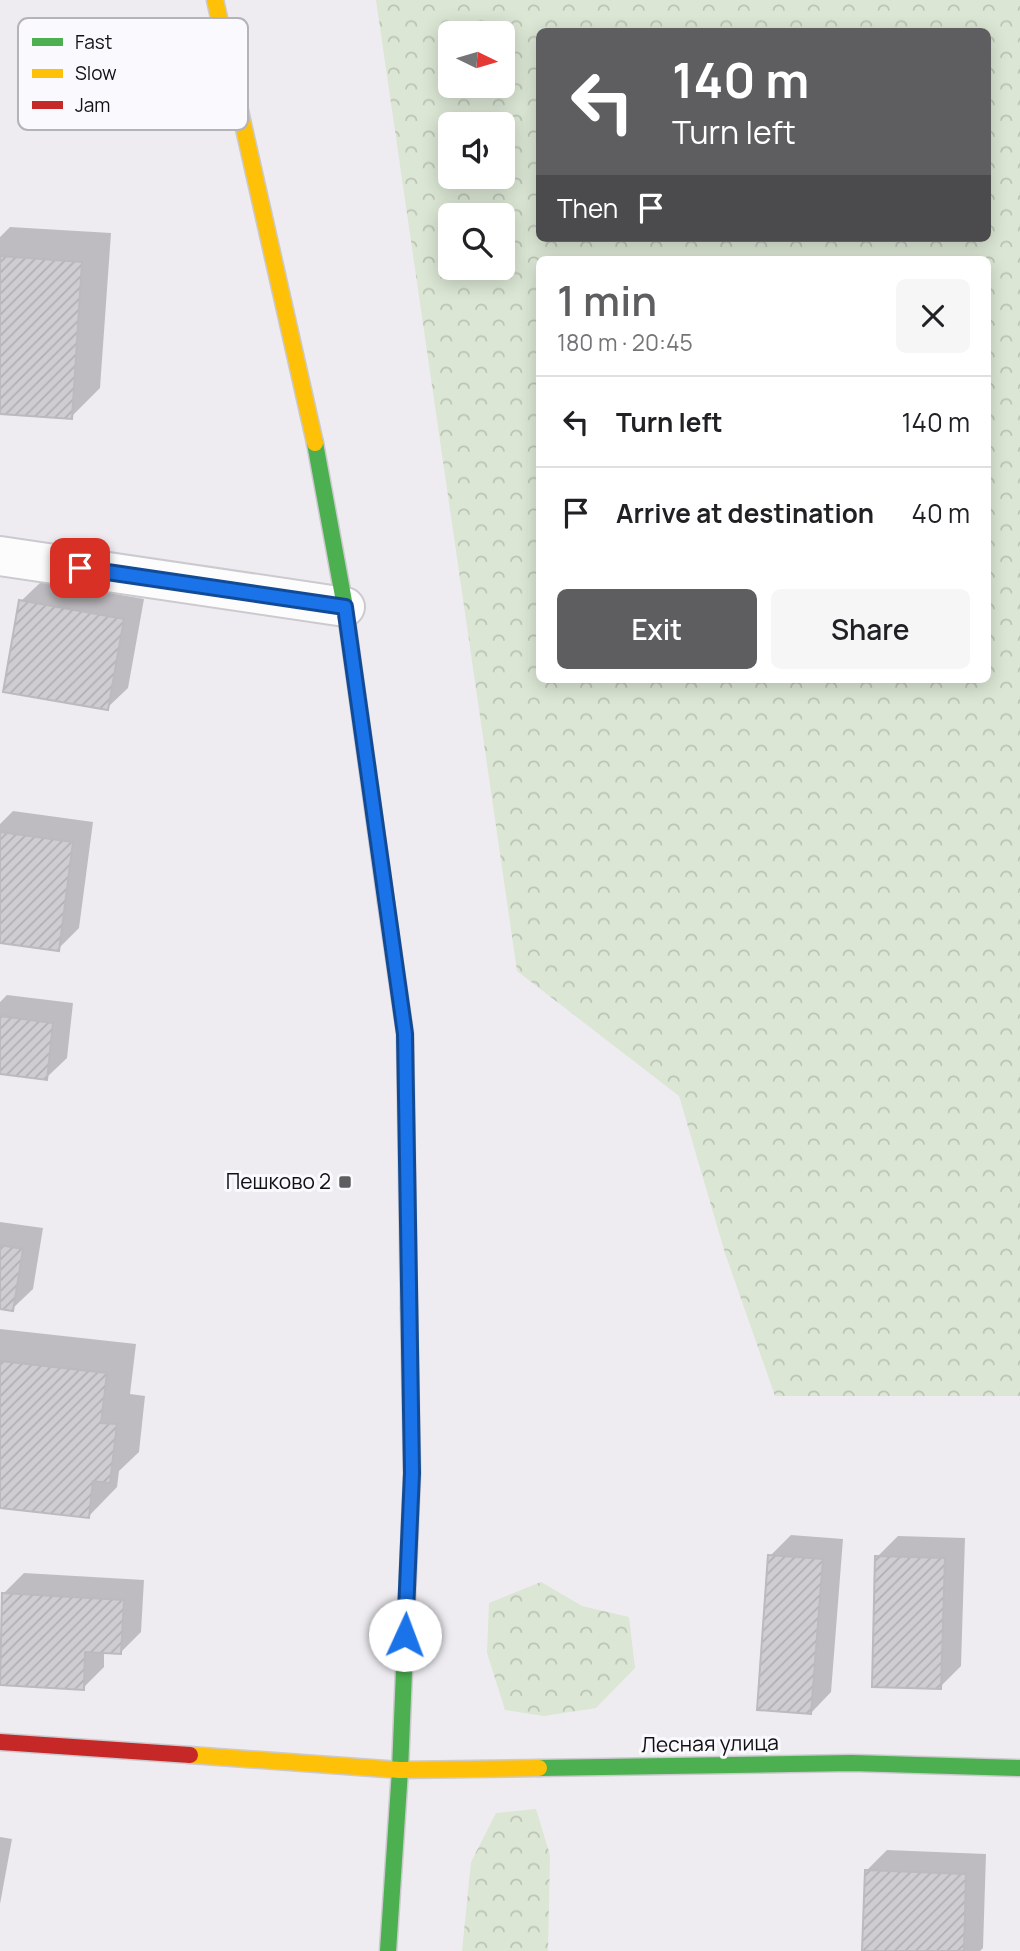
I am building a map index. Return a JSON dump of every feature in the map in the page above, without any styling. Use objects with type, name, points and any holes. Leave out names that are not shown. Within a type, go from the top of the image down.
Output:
[{"type":"main road","points":[[215,0],[219,18]]},
{"type":"main road","points":[[244,130],[318,458],[345,607],[405,1034],[412,1473],[400,1770],[388,1951]]},
{"type":"main road","name":"Лесная улица","points":[[0,1742],[400,1770],[852,1763],[1020,1768]]},
{"type":"street","points":[[0,556],[345,607]]},
{"type":"green space","points":[[376,0],[1020,0],[1020,1396],[775,1396],[725,1253],[679,1096],[517,971]]},
{"type":"green space","points":[[541,1582],[582,1606],[629,1617],[635,1668],[596,1708],[544,1716],[505,1710],[487,1653],[489,1603]]},
{"type":"green space","points":[[536,1809],[550,1855],[548,1951],[462,1951],[471,1862],[496,1813]]},
{"type":"building","points":[[0,256],[82,262],[72,419],[0,414]]},
{"type":"building","points":[[19,600],[124,619],[108,710],[3,692]]},
{"type":"building","points":[[0,832],[73,842],[59,951],[0,943]]},
{"type":"building","points":[[0,1016],[53,1023],[47,1080],[0,1074]]},
{"type":"building","points":[[0,1245],[23,1249],[13,1311],[0,1309]]},
{"type":"building","points":[[0,1361],[107,1373],[101,1423],[117,1424],[110,1483],[93,1481],[89,1518],[0,1508]]},
{"type":"building","points":[[768,1555],[823,1559],[811,1714],[757,1710]]},
{"type":"building","points":[[875,1556],[945,1558],[941,1689],[872,1687]]},
{"type":"building","points":[[2,1593],[124,1600],[121,1654],[85,1652],[84,1690],[0,1685]]},
{"type":"building","points":[[865,1870],[966,1874],[964,1951],[862,1951]]},
{"type":"traffic: fast","points":[[315,443],[345,607],[386,902]]},
{"type":"traffic: fast","points":[[388,1951],[400,1770],[412,1473],[409,1309]]},
{"type":"traffic: fast","points":[[539,1768],[852,1763],[1020,1768]]},
{"type":"traffic: slow","points":[[215,0],[219,18]]},
{"type":"traffic: slow","points":[[244,130],[315,443]]},
{"type":"traffic: slow","points":[[386,902],[405,1034],[409,1309]]},
{"type":"traffic: slow","points":[[190,1755],[400,1770],[539,1768]]},
{"type":"traffic: jam","points":[[0,1742],[190,1755]]},
{"type":"place","name":"Пешково 2","points":[[345,1182]]},
{"type":"route","points":[[80,568],[345,607],[405,1034],[412,1473],[405,1635]]}]
